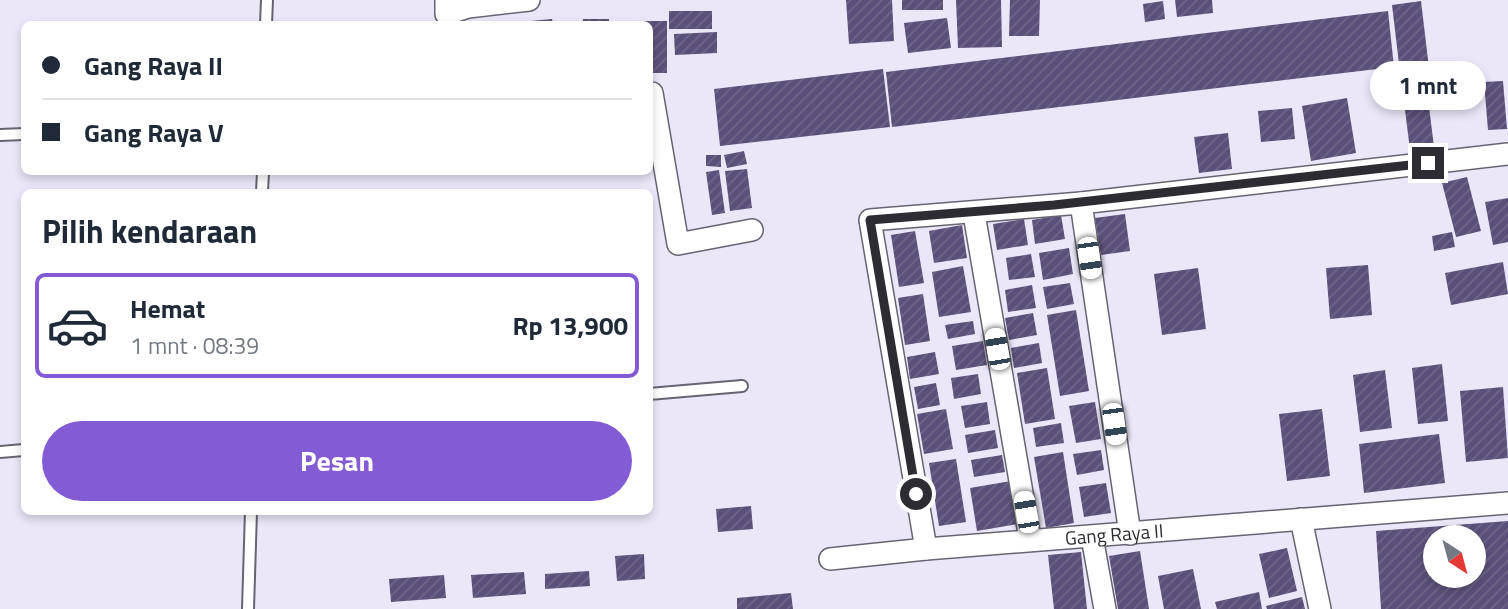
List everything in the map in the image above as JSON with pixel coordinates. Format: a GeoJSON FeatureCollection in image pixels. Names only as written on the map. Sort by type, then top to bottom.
{"type":"FeatureCollection","features":[{"type":"Feature","properties":{"kind":"street"},"geometry":{"type":"LineString","coordinates":[[446,13],[468,7],[529,0]]}},
{"type":"Feature","properties":{"kind":"street"},"geometry":{"type":"LineString","coordinates":[[653,99],[678,244],[752,230]]}},
{"type":"Feature","properties":{"kind":"street"},"geometry":{"type":"LineString","coordinates":[[926,549],[870,220],[974,214],[1081,203],[1508,154]]}},
{"type":"Feature","properties":{"kind":"street"},"geometry":{"type":"LineString","coordinates":[[1081,203],[1130,534]]}},
{"type":"Feature","properties":{"kind":"street"},"geometry":{"type":"LineString","coordinates":[[974,214],[1031,539]]}},
{"type":"Feature","properties":{"kind":"street","name":"Gang Raya II"},"geometry":{"type":"LineString","coordinates":[[830,559],[1031,539],[1092,537],[1508,503]]}},
{"type":"Feature","properties":{"kind":"street"},"geometry":{"type":"LineString","coordinates":[[1301,519],[1320,609]]}},
{"type":"Feature","properties":{"kind":"street"},"geometry":{"type":"LineString","coordinates":[[1092,537],[1105,609]]}},
{"type":"Feature","properties":{"kind":"lane"},"geometry":{"type":"LineString","coordinates":[[266,21],[267,0]]}},
{"type":"Feature","properties":{"kind":"lane"},"geometry":{"type":"LineString","coordinates":[[0,135],[21,134]]}},
{"type":"Feature","properties":{"kind":"lane"},"geometry":{"type":"LineString","coordinates":[[653,394],[742,386]]}},
{"type":"Feature","properties":{"kind":"lane"},"geometry":{"type":"LineString","coordinates":[[0,452],[21,450]]}},
{"type":"Feature","properties":{"kind":"lane"},"geometry":{"type":"LineString","coordinates":[[248,609],[251,515]]}},
{"type":"Feature","properties":{"kind":"building"},"geometry":{"type":"Polygon","coordinates":[[[846,0],[892,0],[894,41],[849,44],[846,0]]]}},
{"type":"Feature","properties":{"kind":"building"},"geometry":{"type":"Polygon","coordinates":[[[902,0],[943,0],[943,10],[902,10],[902,0]]]}},
{"type":"Feature","properties":{"kind":"building"},"geometry":{"type":"Polygon","coordinates":[[[956,0],[1001,0],[1002,47],[958,48],[956,0]]]}},
{"type":"Feature","properties":{"kind":"building"},"geometry":{"type":"Polygon","coordinates":[[[1010,0],[1040,0],[1039,36],[1009,36],[1010,0]]]}},
{"type":"Feature","properties":{"kind":"building"},"geometry":{"type":"Polygon","coordinates":[[[1175,0],[1212,0],[1213,13],[1177,17],[1175,0]]]}},
{"type":"Feature","properties":{"kind":"building"},"geometry":{"type":"Polygon","coordinates":[[[1163,1],[1165,19],[1145,22],[1143,4],[1163,1]]]}},
{"type":"Feature","properties":{"kind":"building"},"geometry":{"type":"Polygon","coordinates":[[[1421,1],[1429,68],[1400,72],[1392,5],[1421,1]]]}},
{"type":"Feature","properties":{"kind":"building"},"geometry":{"type":"Polygon","coordinates":[[[669,11],[712,11],[712,29],[669,29],[669,11]]]}},
{"type":"Feature","properties":{"kind":"building"},"geometry":{"type":"Polygon","coordinates":[[[1388,11],[1394,67],[892,127],[886,72],[1388,11]]]}},
{"type":"Feature","properties":{"kind":"building"},"geometry":{"type":"Polygon","coordinates":[[[947,18],[951,48],[908,53],[904,23],[947,18]]]}},
{"type":"Feature","properties":{"kind":"building"},"geometry":{"type":"Polygon","coordinates":[[[583,19],[609,19],[609,21],[583,19]]]}},
{"type":"Feature","properties":{"kind":"building"},"geometry":{"type":"Polygon","coordinates":[[[653,21],[667,21],[667,73],[653,73],[653,21]]]}},
{"type":"Feature","properties":{"kind":"building"},"geometry":{"type":"Polygon","coordinates":[[[717,32],[717,53],[675,55],[674,34],[717,32]]]}},
{"type":"Feature","properties":{"kind":"building"},"geometry":{"type":"Polygon","coordinates":[[[883,69],[890,127],[720,146],[714,89],[883,69]]]}},
{"type":"Feature","properties":{"kind":"building"},"geometry":{"type":"Polygon","coordinates":[[[1425,74],[1435,155],[1411,158],[1401,78],[1425,74]]]}},
{"type":"Feature","properties":{"kind":"building"},"geometry":{"type":"Polygon","coordinates":[[[1503,81],[1507,129],[1488,130],[1484,82],[1503,81]]]}},
{"type":"Feature","properties":{"kind":"building"},"geometry":{"type":"Polygon","coordinates":[[[1347,98],[1356,153],[1311,161],[1302,106],[1347,98]]]}},
{"type":"Feature","properties":{"kind":"building"},"geometry":{"type":"Polygon","coordinates":[[[1292,108],[1295,139],[1261,142],[1258,111],[1292,108]]]}},
{"type":"Feature","properties":{"kind":"building"},"geometry":{"type":"Polygon","coordinates":[[[1228,133],[1232,169],[1199,173],[1194,137],[1228,133]]]}},
{"type":"Feature","properties":{"kind":"building"},"geometry":{"type":"Polygon","coordinates":[[[744,151],[747,164],[727,168],[724,155],[744,151]]]}},
{"type":"Feature","properties":{"kind":"building"},"geometry":{"type":"Polygon","coordinates":[[[706,155],[721,155],[721,167],[706,166],[706,155]]]}},
{"type":"Feature","properties":{"kind":"building"},"geometry":{"type":"Polygon","coordinates":[[[747,169],[752,208],[730,211],[725,171],[747,169]]]}},
{"type":"Feature","properties":{"kind":"building"},"geometry":{"type":"Polygon","coordinates":[[[719,170],[725,213],[712,215],[706,172],[719,170]]]}},
{"type":"Feature","properties":{"kind":"building"},"geometry":{"type":"Polygon","coordinates":[[[1467,177],[1481,231],[1456,237],[1442,183],[1467,177]]]}},
{"type":"Feature","properties":{"kind":"building"},"geometry":{"type":"Polygon","coordinates":[[[1508,198],[1508,242],[1493,245],[1485,202],[1508,198]]]}},
{"type":"Feature","properties":{"kind":"building"},"geometry":{"type":"Polygon","coordinates":[[[1125,214],[1130,251],[1101,255],[1095,218],[1125,214]]]}},
{"type":"Feature","properties":{"kind":"building"},"geometry":{"type":"Polygon","coordinates":[[[1061,215],[1065,239],[1035,244],[1032,220],[1061,215]]]}},
{"type":"Feature","properties":{"kind":"building"},"geometry":{"type":"Polygon","coordinates":[[[1024,219],[1028,245],[997,250],[993,224],[1024,219]]]}},
{"type":"Feature","properties":{"kind":"building"},"geometry":{"type":"Polygon","coordinates":[[[962,225],[967,258],[934,263],[929,231],[962,225]]]}},
{"type":"Feature","properties":{"kind":"building"},"geometry":{"type":"Polygon","coordinates":[[[915,231],[924,283],[899,287],[891,235],[915,231]]]}},
{"type":"Feature","properties":{"kind":"building"},"geometry":{"type":"Polygon","coordinates":[[[1452,232],[1455,247],[1434,251],[1432,236],[1452,232]]]}},
{"type":"Feature","properties":{"kind":"building"},"geometry":{"type":"Polygon","coordinates":[[[1069,248],[1073,274],[1043,280],[1039,253],[1069,248]]]}},
{"type":"Feature","properties":{"kind":"building"},"geometry":{"type":"Polygon","coordinates":[[[1031,254],[1035,277],[1009,280],[1006,258],[1031,254]]]}},
{"type":"Feature","properties":{"kind":"building"},"geometry":{"type":"Polygon","coordinates":[[[1503,262],[1508,294],[1451,305],[1445,273],[1503,262]]]}},
{"type":"Feature","properties":{"kind":"building"},"geometry":{"type":"Polygon","coordinates":[[[1368,265],[1372,315],[1330,319],[1326,268],[1368,265]]]}},
{"type":"Feature","properties":{"kind":"building"},"geometry":{"type":"Polygon","coordinates":[[[963,266],[971,312],[939,317],[932,272],[963,266]]]}},
{"type":"Feature","properties":{"kind":"building"},"geometry":{"type":"Polygon","coordinates":[[[1198,268],[1206,329],[1162,335],[1154,274],[1198,268]]]}},
{"type":"Feature","properties":{"kind":"building"},"geometry":{"type":"Polygon","coordinates":[[[1070,283],[1074,304],[1047,309],[1043,287],[1070,283]]]}},
{"type":"Feature","properties":{"kind":"building"},"geometry":{"type":"Polygon","coordinates":[[[1032,285],[1036,308],[1008,312],[1005,290],[1032,285]]]}},
{"type":"Feature","properties":{"kind":"building"},"geometry":{"type":"Polygon","coordinates":[[[923,294],[930,341],[905,345],[898,298],[923,294]]]}},
{"type":"Feature","properties":{"kind":"building"},"geometry":{"type":"Polygon","coordinates":[[[1076,310],[1089,391],[1060,396],[1047,315],[1076,310]]]}},
{"type":"Feature","properties":{"kind":"building"},"geometry":{"type":"Polygon","coordinates":[[[1033,313],[1037,335],[1009,340],[1005,318],[1033,313]]]}},
{"type":"Feature","properties":{"kind":"building"},"geometry":{"type":"Polygon","coordinates":[[[973,321],[975,334],[948,339],[945,325],[973,321]]]}},
{"type":"Feature","properties":{"kind":"building"},"geometry":{"type":"Polygon","coordinates":[[[983,341],[987,365],[956,370],[952,346],[983,341]]]}},
{"type":"Feature","properties":{"kind":"building"},"geometry":{"type":"Polygon","coordinates":[[[1039,343],[1042,363],[1014,368],[1011,348],[1039,343]]]}},
{"type":"Feature","properties":{"kind":"building"},"geometry":{"type":"Polygon","coordinates":[[[935,352],[939,374],[910,379],[907,357],[935,352]]]}},
{"type":"Feature","properties":{"kind":"building"},"geometry":{"type":"Polygon","coordinates":[[[1442,364],[1448,421],[1418,424],[1412,368],[1442,364]]]}},
{"type":"Feature","properties":{"kind":"building"},"geometry":{"type":"Polygon","coordinates":[[[1047,368],[1055,419],[1025,424],[1017,373],[1047,368]]]}},
{"type":"Feature","properties":{"kind":"building"},"geometry":{"type":"Polygon","coordinates":[[[1385,370],[1392,428],[1360,432],[1353,375],[1385,370]]]}},
{"type":"Feature","properties":{"kind":"building"},"geometry":{"type":"Polygon","coordinates":[[[978,374],[981,394],[954,399],[951,378],[978,374]]]}},
{"type":"Feature","properties":{"kind":"building"},"geometry":{"type":"Polygon","coordinates":[[[936,383],[940,405],[918,409],[914,387],[936,383]]]}},
{"type":"Feature","properties":{"kind":"building"},"geometry":{"type":"Polygon","coordinates":[[[1503,387],[1508,458],[1466,462],[1460,391],[1503,387]]]}},
{"type":"Feature","properties":{"kind":"building"},"geometry":{"type":"Polygon","coordinates":[[[987,402],[990,424],[965,428],[961,406],[987,402]]]}},
{"type":"Feature","properties":{"kind":"building"},"geometry":{"type":"Polygon","coordinates":[[[1095,402],[1101,439],[1076,443],[1069,406],[1095,402]]]}},
{"type":"Feature","properties":{"kind":"building"},"geometry":{"type":"Polygon","coordinates":[[[946,409],[953,449],[924,454],[917,414],[946,409]]]}},
{"type":"Feature","properties":{"kind":"building"},"geometry":{"type":"Polygon","coordinates":[[[1322,409],[1330,476],[1287,481],[1279,414],[1322,409]]]}},
{"type":"Feature","properties":{"kind":"building"},"geometry":{"type":"Polygon","coordinates":[[[1061,423],[1064,443],[1036,447],[1033,428],[1061,423]]]}},
{"type":"Feature","properties":{"kind":"building"},"geometry":{"type":"Polygon","coordinates":[[[995,430],[998,448],[968,453],[965,435],[995,430]]]}},
{"type":"Feature","properties":{"kind":"building"},"geometry":{"type":"Polygon","coordinates":[[[1439,434],[1445,483],[1364,493],[1359,444],[1439,434]]]}},
{"type":"Feature","properties":{"kind":"building"},"geometry":{"type":"Polygon","coordinates":[[[1101,450],[1104,470],[1077,475],[1073,454],[1101,450]]]}},
{"type":"Feature","properties":{"kind":"building"},"geometry":{"type":"Polygon","coordinates":[[[1063,452],[1074,523],[1046,528],[1034,457],[1063,452]]]}},
{"type":"Feature","properties":{"kind":"building"},"geometry":{"type":"Polygon","coordinates":[[[1002,455],[1005,472],[974,477],[971,460],[1002,455]]]}},
{"type":"Feature","properties":{"kind":"building"},"geometry":{"type":"Polygon","coordinates":[[[956,459],[966,522],[939,526],[929,463],[956,459]]]}},
{"type":"Feature","properties":{"kind":"building"},"geometry":{"type":"Polygon","coordinates":[[[1011,481],[1018,524],[977,531],[970,488],[1011,481]]]}},
{"type":"Feature","properties":{"kind":"building"},"geometry":{"type":"Polygon","coordinates":[[[1106,483],[1111,513],[1084,517],[1079,487],[1106,483]]]}},
{"type":"Feature","properties":{"kind":"building"},"geometry":{"type":"Polygon","coordinates":[[[751,506],[753,529],[718,532],[716,509],[751,506]]]}},
{"type":"Feature","properties":{"kind":"building"},"geometry":{"type":"Polygon","coordinates":[[[1508,521],[1508,609],[1381,609],[1376,531],[1423,527],[1423,588],[1486,588],[1486,525],[1455,525],[1508,521]]]}},
{"type":"Feature","properties":{"kind":"building"},"geometry":{"type":"Polygon","coordinates":[[[1287,548],[1297,591],[1269,598],[1259,554],[1287,548]]]}},
{"type":"Feature","properties":{"kind":"building"},"geometry":{"type":"Polygon","coordinates":[[[1140,551],[1149,609],[1118,609],[1109,556],[1140,551]]]}},
{"type":"Feature","properties":{"kind":"building"},"geometry":{"type":"Polygon","coordinates":[[[1081,552],[1087,609],[1054,609],[1048,555],[1081,552]]]}},
{"type":"Feature","properties":{"kind":"building"},"geometry":{"type":"Polygon","coordinates":[[[644,554],[645,579],[617,581],[615,556],[644,554]]]}},
{"type":"Feature","properties":{"kind":"building"},"geometry":{"type":"Polygon","coordinates":[[[1193,569],[1201,609],[1164,609],[1158,576],[1193,569]]]}},
{"type":"Feature","properties":{"kind":"building"},"geometry":{"type":"Polygon","coordinates":[[[589,571],[590,586],[545,589],[545,574],[589,571]]]}},
{"type":"Feature","properties":{"kind":"building"},"geometry":{"type":"Polygon","coordinates":[[[524,572],[526,594],[473,598],[471,575],[524,572]]]}},
{"type":"Feature","properties":{"kind":"building"},"geometry":{"type":"Polygon","coordinates":[[[444,575],[446,598],[391,602],[389,579],[444,575]]]}},
{"type":"Feature","properties":{"kind":"building"},"geometry":{"type":"Polygon","coordinates":[[[1259,592],[1262,609],[1217,609],[1215,602],[1259,592]]]}},
{"type":"Feature","properties":{"kind":"building"},"geometry":{"type":"Polygon","coordinates":[[[791,593],[793,609],[737,609],[737,598],[791,593]]]}},
{"type":"Feature","properties":{"kind":"building"},"geometry":{"type":"Polygon","coordinates":[[[1302,597],[1305,609],[1267,609],[1266,606],[1302,597]]]}},
{"type":"Feature","properties":{"kind":"route"},"geometry":{"type":"LineString","coordinates":[[916,494],[870,220],[974,214],[1428,163]]}}]}
